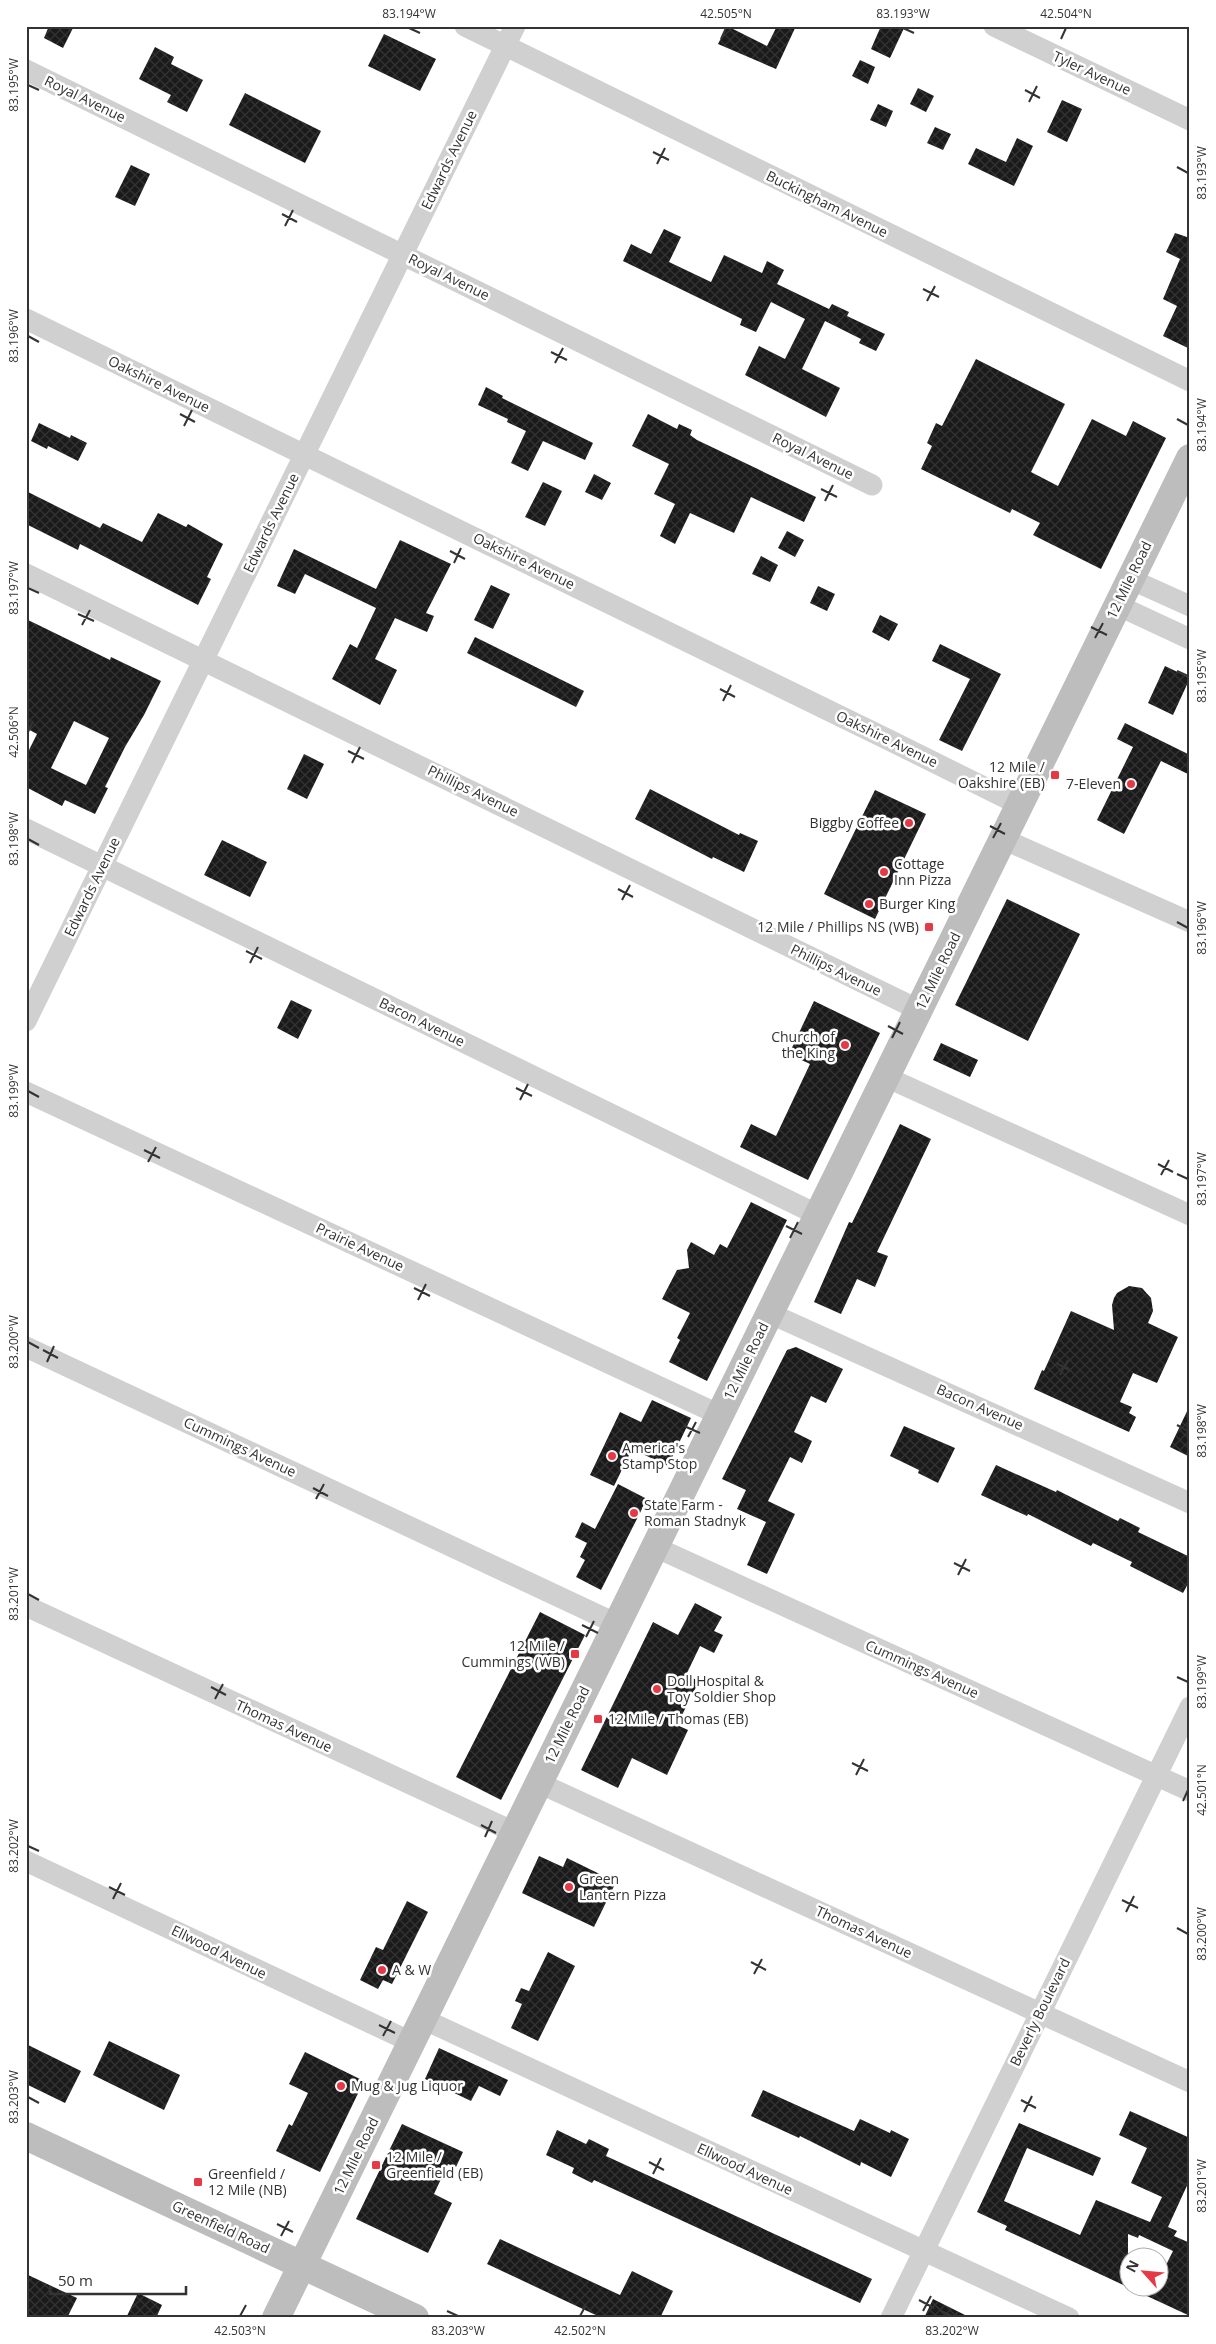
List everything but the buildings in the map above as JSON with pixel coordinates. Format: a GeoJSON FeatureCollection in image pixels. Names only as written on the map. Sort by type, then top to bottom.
{"type":"FeatureCollection","features":[{"type":"Feature","properties":{"kind":"main road","name":"12 Mile Road"},"geometry":{"type":"LineString","coordinates":[[276,2318],[1190,458]]}},
{"type":"Feature","properties":{"kind":"main road","name":"Greenfield Road"},"geometry":{"type":"LineString","coordinates":[[26,2136],[416,2318]]}},
{"type":"Feature","properties":{"kind":"street","name":"Buckingham Avenue"},"geometry":{"type":"LineString","coordinates":[[465,26],[1190,381]]}},
{"type":"Feature","properties":{"kind":"street","name":"Edwards Avenue"},"geometry":{"type":"LineString","coordinates":[[26,1021],[515,26]]}},
{"type":"Feature","properties":{"kind":"street","name":"Tyler Avenue"},"geometry":{"type":"LineString","coordinates":[[994,26],[1190,120]]}},
{"type":"Feature","properties":{"kind":"street","name":"Royal Avenue"},"geometry":{"type":"LineString","coordinates":[[26,70],[872,485]]}},
{"type":"Feature","properties":{"kind":"street","name":"Oakshire Avenue"},"geometry":{"type":"LineString","coordinates":[[26,319],[1020,805]]}},
{"type":"Feature","properties":{"kind":"street","name":"Phillips Avenue"},"geometry":{"type":"LineString","coordinates":[[26,574],[919,1010]]}},
{"type":"Feature","properties":{"kind":"street"},"geometry":{"type":"LineString","coordinates":[[1130,579],[1190,606]]}},
{"type":"Feature","properties":{"kind":"street"},"geometry":{"type":"LineString","coordinates":[[1117,605],[1190,639]]}},
{"type":"Feature","properties":{"kind":"street","name":"Bacon Avenue"},"geometry":{"type":"LineString","coordinates":[[26,829],[818,1215]]}},
{"type":"Feature","properties":{"kind":"street"},"geometry":{"type":"LineString","coordinates":[[1003,840],[1190,922]]}},
{"type":"Feature","properties":{"kind":"street"},"geometry":{"type":"LineString","coordinates":[[886,1077],[1190,1215]]}},
{"type":"Feature","properties":{"kind":"street","name":"Prairie Avenue"},"geometry":{"type":"LineString","coordinates":[[26,1092],[720,1415]]}},
{"type":"Feature","properties":{"kind":"street","name":"Bacon Avenue"},"geometry":{"type":"LineString","coordinates":[[769,1313],[1190,1502]]}},
{"type":"Feature","properties":{"kind":"street","name":"Cummings Avenue"},"geometry":{"type":"LineString","coordinates":[[26,1347],[617,1624]]}},
{"type":"Feature","properties":{"kind":"street","name":"Cummings Avenue"},"geometry":{"type":"LineString","coordinates":[[655,1547],[1190,1791]]}},
{"type":"Feature","properties":{"kind":"street","name":"Thomas Avenue"},"geometry":{"type":"LineString","coordinates":[[26,1606],[514,1832]]}},
{"type":"Feature","properties":{"kind":"street","name":"Beverly Boulevard"},"geometry":{"type":"LineString","coordinates":[[891,2318],[1190,1707]]}},
{"type":"Feature","properties":{"kind":"street","name":"Thomas Avenue"},"geometry":{"type":"LineString","coordinates":[[539,1783],[1190,2082]]}},
{"type":"Feature","properties":{"kind":"street","name":"Ellwood Avenue"},"geometry":{"type":"LineString","coordinates":[[26,1861],[417,2030],[1069,2318]]}},
{"type":"Feature","properties":{"kind":"place","name":"12 Mile / Oakshire (EB)"},"geometry":{"type":"Point","coordinates":[1055,775]}},
{"type":"Feature","properties":{"kind":"place","name":"7-Eleven"},"geometry":{"type":"Point","coordinates":[1131,784]}},
{"type":"Feature","properties":{"kind":"place","name":"Biggby Coffee"},"geometry":{"type":"Point","coordinates":[909,823]}},
{"type":"Feature","properties":{"kind":"place","name":"Cottage Inn Pizza"},"geometry":{"type":"Point","coordinates":[884,872]}},
{"type":"Feature","properties":{"kind":"place","name":"Burger King"},"geometry":{"type":"Point","coordinates":[869,904]}},
{"type":"Feature","properties":{"kind":"place","name":"12 Mile / Phillips NS (WB)"},"geometry":{"type":"Point","coordinates":[929,927]}},
{"type":"Feature","properties":{"kind":"place","name":"Church of the King"},"geometry":{"type":"Point","coordinates":[845,1045]}},
{"type":"Feature","properties":{"kind":"place","name":"America's Stamp Stop"},"geometry":{"type":"Point","coordinates":[612,1456]}},
{"type":"Feature","properties":{"kind":"place","name":"State Farm - Roman Stadnyk"},"geometry":{"type":"Point","coordinates":[634,1513]}},
{"type":"Feature","properties":{"kind":"place","name":"12 Mile / Cummings (WB)"},"geometry":{"type":"Point","coordinates":[575,1654]}},
{"type":"Feature","properties":{"kind":"place","name":"Doll Hospital & Toy Soldier Shop"},"geometry":{"type":"Point","coordinates":[657,1689]}},
{"type":"Feature","properties":{"kind":"place","name":"12 Mile / Thomas (EB)"},"geometry":{"type":"Point","coordinates":[598,1719]}},
{"type":"Feature","properties":{"kind":"place","name":"Green Lantern Pizza"},"geometry":{"type":"Point","coordinates":[569,1887]}},
{"type":"Feature","properties":{"kind":"place","name":"A & W"},"geometry":{"type":"Point","coordinates":[382,1970]}},
{"type":"Feature","properties":{"kind":"place","name":"Mug & Jug Liquor"},"geometry":{"type":"Point","coordinates":[341,2086]}},
{"type":"Feature","properties":{"kind":"place","name":"12 Mile / Greenfield (EB)"},"geometry":{"type":"Point","coordinates":[376,2165]}},
{"type":"Feature","properties":{"kind":"place","name":"Greenfield / 12 Mile (NB)"},"geometry":{"type":"Point","coordinates":[198,2182]}}]}
